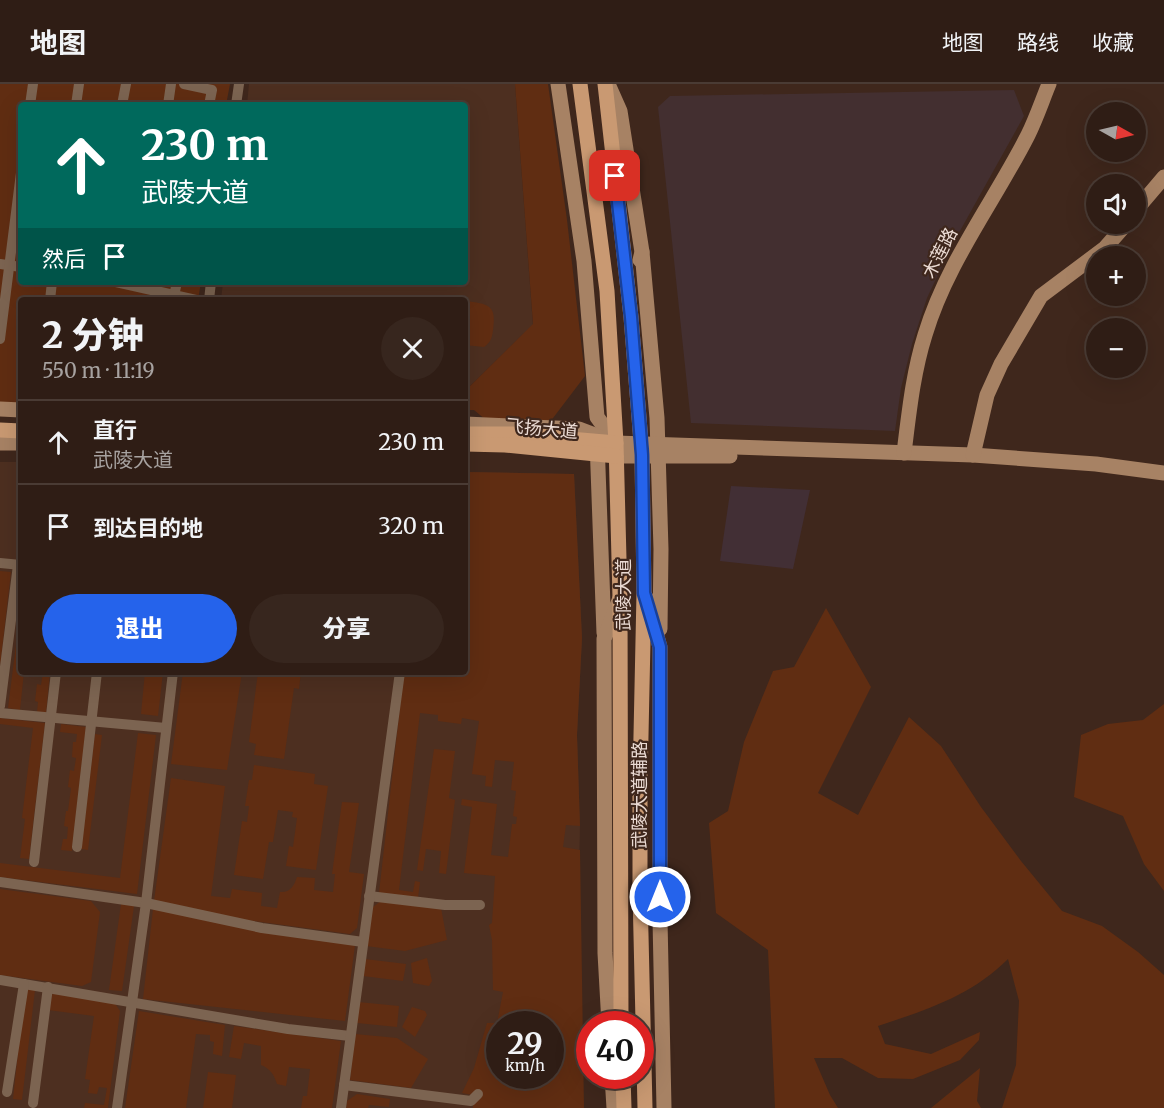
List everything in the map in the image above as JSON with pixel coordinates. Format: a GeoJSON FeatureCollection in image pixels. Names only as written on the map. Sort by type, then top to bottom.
{"type":"FeatureCollection","features":[{"type":"Feature","properties":{"kind":"main road","name":"武陵大道"},"geometry":{"type":"LineString","coordinates":[[580,84],[607,291],[616,449],[620,598],[621,1011]]}},
{"type":"Feature","properties":{"kind":"main road","name":"武陵大道"},"geometry":{"type":"LineString","coordinates":[[607,84],[631,317],[641,449],[644,593],[640,783],[641,979],[645,1108]]}},
{"type":"Feature","properties":{"kind":"main road"},"geometry":{"type":"LineString","coordinates":[[0,421],[18,422]]}},
{"type":"Feature","properties":{"kind":"main road"},"geometry":{"type":"LineString","coordinates":[[0,430],[18,431]]}},
{"type":"Feature","properties":{"kind":"main road","name":"飞扬大道"},"geometry":{"type":"LineString","coordinates":[[468,434],[512,434],[598,444],[616,449]]}},
{"type":"Feature","properties":{"kind":"main road","name":"飞扬大道"},"geometry":{"type":"LineString","coordinates":[[468,444],[598,444]]}},
{"type":"Feature","properties":{"kind":"main road"},"geometry":{"type":"LineString","coordinates":[[623,1089],[624,1108]]}},
{"type":"Feature","properties":{"kind":"street"},"geometry":{"type":"LineString","coordinates":[[30,102],[33,84]]}},
{"type":"Feature","properties":{"kind":"street"},"geometry":{"type":"LineString","coordinates":[[76,102],[79,84]]}},
{"type":"Feature","properties":{"kind":"street"},"geometry":{"type":"LineString","coordinates":[[123,102],[126,84]]}},
{"type":"Feature","properties":{"kind":"street"},"geometry":{"type":"LineString","coordinates":[[168,102],[171,84]]}},
{"type":"Feature","properties":{"kind":"street"},"geometry":{"type":"LineString","coordinates":[[184,84],[212,90],[210,102]]}},
{"type":"Feature","properties":{"kind":"street"},"geometry":{"type":"LineString","coordinates":[[236,102],[239,84]]}},
{"type":"Feature","properties":{"kind":"street"},"geometry":{"type":"LineString","coordinates":[[558,84],[584,261],[597,417],[604,639]]}},
{"type":"Feature","properties":{"kind":"street"},"geometry":{"type":"LineString","coordinates":[[607,84],[620,111],[645,275],[658,450],[661,549],[660,647]]}},
{"type":"Feature","properties":{"kind":"street","name":"木莲路"},"geometry":{"type":"LineString","coordinates":[[904,453],[914,379],[925,335],[939,297],[954,263],[1029,134],[1048,84]]}},
{"type":"Feature","properties":{"kind":"street"},"geometry":{"type":"LineString","coordinates":[[1146,198],[1164,177]]}},
{"type":"Feature","properties":{"kind":"street"},"geometry":{"type":"LineString","coordinates":[[0,339],[4,264],[18,189]]}},
{"type":"Feature","properties":{"kind":"street"},"geometry":{"type":"LineString","coordinates":[[973,455],[987,395],[1001,364],[1041,296],[1105,248],[1117,234]]}},
{"type":"Feature","properties":{"kind":"street"},"geometry":{"type":"LineString","coordinates":[[631,317],[642,252]]}},
{"type":"Feature","properties":{"kind":"street"},"geometry":{"type":"LineString","coordinates":[[128,285],[180,297]]}},
{"type":"Feature","properties":{"kind":"street"},"geometry":{"type":"LineString","coordinates":[[174,296],[176,285]]}},
{"type":"Feature","properties":{"kind":"street"},"geometry":{"type":"LineString","coordinates":[[0,409],[18,410]]}},
{"type":"Feature","properties":{"kind":"street"},"geometry":{"type":"LineString","coordinates":[[597,417],[616,449],[1096,469],[1164,479]]}},
{"type":"Feature","properties":{"kind":"street"},"geometry":{"type":"LineString","coordinates":[[468,424],[579,429],[598,444]]}},
{"type":"Feature","properties":{"kind":"street"},"geometry":{"type":"LineString","coordinates":[[0,443],[18,443]]}},
{"type":"Feature","properties":{"kind":"street"},"geometry":{"type":"LineString","coordinates":[[658,450],[973,455],[1096,464],[1164,473]]}},
{"type":"Feature","properties":{"kind":"street"},"geometry":{"type":"LineString","coordinates":[[0,563],[18,565]]}},
{"type":"Feature","properties":{"kind":"street"},"geometry":{"type":"LineString","coordinates":[[0,706],[18,572]]}},
{"type":"Feature","properties":{"kind":"street","name":"武陵大道辅路"},"geometry":{"type":"LineString","coordinates":[[644,593],[660,647],[660,920],[664,1108]]}},
{"type":"Feature","properties":{"kind":"street","name":"武陵大道辅路"},"geometry":{"type":"LineString","coordinates":[[608,1011],[605,953],[604,639],[620,598]]}},
{"type":"Feature","properties":{"kind":"street"},"geometry":{"type":"LineString","coordinates":[[34,862],[56,675]]}},
{"type":"Feature","properties":{"kind":"street"},"geometry":{"type":"LineString","coordinates":[[77,847],[97,675]]}},
{"type":"Feature","properties":{"kind":"street"},"geometry":{"type":"LineString","coordinates":[[117,1108],[146,903],[173,675]]}},
{"type":"Feature","properties":{"kind":"street"},"geometry":{"type":"LineString","coordinates":[[341,1108],[400,675]]}},
{"type":"Feature","properties":{"kind":"street"},"geometry":{"type":"LineString","coordinates":[[0,713],[166,728]]}},
{"type":"Feature","properties":{"kind":"street"},"geometry":{"type":"LineString","coordinates":[[0,882],[146,903],[262,928],[363,942]]}},
{"type":"Feature","properties":{"kind":"street"},"geometry":{"type":"LineString","coordinates":[[369,896],[445,905],[480,906]]}},
{"type":"Feature","properties":{"kind":"street"},"geometry":{"type":"LineString","coordinates":[[641,979],[660,920]]}},
{"type":"Feature","properties":{"kind":"street"},"geometry":{"type":"LineString","coordinates":[[605,953],[620,992]]}},
{"type":"Feature","properties":{"kind":"street"},"geometry":{"type":"LineString","coordinates":[[0,980],[288,1029],[350,1036]]}},
{"type":"Feature","properties":{"kind":"street"},"geometry":{"type":"LineString","coordinates":[[7,1092],[24,984]]}},
{"type":"Feature","properties":{"kind":"street"},"geometry":{"type":"LineString","coordinates":[[33,1103],[48,987]]}},
{"type":"Feature","properties":{"kind":"street"},"geometry":{"type":"LineString","coordinates":[[344,1085],[471,1101],[478,1094]]}},
{"type":"Feature","properties":{"kind":"street"},"geometry":{"type":"LineString","coordinates":[[613,1089],[614,1108]]}},
{"type":"Feature","properties":{"kind":"shaded area"},"geometry":{"type":"Polygon","coordinates":[[[0,84],[230,84],[227,102],[18,102],[18,285],[200,285],[198,297],[18,297],[18,405],[0,404],[0,84]]]}},
{"type":"Feature","properties":{"kind":"shaded area"},"geometry":{"type":"Polygon","coordinates":[[[249,84],[515,84],[533,325],[468,388],[468,297],[221,297],[223,285],[468,285],[468,102],[247,102],[249,84]]]}},
{"type":"Feature","properties":{"kind":"shaded area"},"geometry":{"type":"Polygon","coordinates":[[[515,84],[548,84],[585,376],[550,422],[486,420],[474,410],[468,410],[468,388],[533,324],[515,84]]]}},
{"type":"Feature","properties":{"kind":"shaded area"},"geometry":{"type":"Polygon","coordinates":[[[1014,90],[1024,116],[951,247],[927,298],[901,388],[895,431],[691,423],[658,107],[670,96],[1014,90]]]}},
{"type":"Feature","properties":{"kind":"shaded area"},"geometry":{"type":"Polygon","coordinates":[[[468,301],[489,307],[494,315],[490,342],[484,347],[468,345],[468,301]]]}},
{"type":"Feature","properties":{"kind":"shaded area"},"geometry":{"type":"Polygon","coordinates":[[[0,462],[18,462],[18,675],[468,675],[468,472],[574,474],[582,638],[577,735],[580,826],[578,926],[580,1011],[576,1011],[576,1089],[582,1089],[583,1108],[0,1108],[0,462]]]}},
{"type":"Feature","properties":{"kind":"shaded area"},"geometry":{"type":"Polygon","coordinates":[[[468,472],[574,474],[582,638],[577,735],[580,826],[566,825],[563,847],[580,850],[582,1011],[576,1011],[576,1089],[584,1089],[584,1108],[473,1108],[473,1095],[462,1093],[474,1068],[486,1026],[486,1089],[564,1089],[564,1011],[499,1011],[503,992],[493,990],[492,940],[489,925],[492,923],[495,876],[464,873],[472,807],[461,805],[462,799],[497,804],[491,855],[508,857],[512,824],[516,824],[517,817],[513,816],[516,791],[511,790],[514,762],[495,760],[492,787],[485,786],[486,776],[472,774],[479,721],[462,718],[461,724],[438,721],[438,715],[420,713],[399,890],[413,892],[415,881],[420,882],[418,898],[379,893],[404,675],[468,675],[468,472]]]}},
{"type":"Feature","properties":{"kind":"shaded area"},"geometry":{"type":"Polygon","coordinates":[[[731,486],[810,490],[793,569],[720,561],[731,486]]]}},
{"type":"Feature","properties":{"kind":"shaded area"},"geometry":{"type":"Polygon","coordinates":[[[0,571],[11,572],[0,667],[0,571]]]}},
{"type":"Feature","properties":{"kind":"shaded area"},"geometry":{"type":"Polygon","coordinates":[[[826,608],[871,687],[818,793],[858,815],[909,717],[941,746],[981,807],[1062,911],[1102,926],[1138,952],[1164,975],[1164,1108],[1002,1108],[1016,1065],[1019,1001],[1008,959],[979,983],[963,992],[930,1008],[878,1026],[885,1044],[931,1054],[980,1032],[979,1040],[960,1060],[913,1079],[878,1078],[842,1058],[814,1058],[838,1108],[775,1108],[768,950],[716,913],[709,823],[728,811],[744,742],[773,671],[794,667],[826,608]]]}},
{"type":"Feature","properties":{"kind":"shaded area"},"geometry":{"type":"Polygon","coordinates":[[[16,645],[18,645],[18,675],[24,675],[20,710],[8,708],[16,645]]]}},
{"type":"Feature","properties":{"kind":"shaded area"},"geometry":{"type":"Polygon","coordinates":[[[43,675],[50,675],[46,713],[37,712],[38,702],[35,701],[37,684],[41,685],[43,675]]]}},
{"type":"Feature","properties":{"kind":"shaded area"},"geometry":{"type":"Polygon","coordinates":[[[145,675],[163,675],[158,716],[141,714],[145,675]]]}},
{"type":"Feature","properties":{"kind":"shaded area"},"geometry":{"type":"Polygon","coordinates":[[[183,675],[242,675],[227,770],[171,764],[183,675]]]}},
{"type":"Feature","properties":{"kind":"shaded area"},"geometry":{"type":"Polygon","coordinates":[[[258,675],[301,675],[299,689],[294,688],[284,759],[254,755],[256,744],[249,742],[258,675]]]}},
{"type":"Feature","properties":{"kind":"shaded area"},"geometry":{"type":"Polygon","coordinates":[[[1164,704],[1164,891],[1144,864],[1123,816],[1074,797],[1081,735],[1108,724],[1143,720],[1164,704]]]}},
{"type":"Feature","properties":{"kind":"shaded area"},"geometry":{"type":"Polygon","coordinates":[[[0,718],[45,723],[29,859],[20,858],[25,819],[22,818],[33,728],[0,724],[0,718]]]}},
{"type":"Feature","properties":{"kind":"shaded area"},"geometry":{"type":"Polygon","coordinates":[[[61,724],[86,727],[72,851],[61,850],[63,839],[67,839],[68,827],[64,826],[71,788],[68,787],[70,770],[74,771],[76,758],[72,757],[73,742],[76,742],[77,734],[60,732],[61,724]]]}},
{"type":"Feature","properties":{"kind":"shaded area"},"geometry":{"type":"Polygon","coordinates":[[[138,733],[156,735],[137,894],[0,877],[0,863],[120,878],[138,733]]]}},
{"type":"Feature","properties":{"kind":"shaded area"},"geometry":{"type":"Polygon","coordinates":[[[95,734],[102,735],[88,850],[81,849],[95,734]]]}},
{"type":"Feature","properties":{"kind":"shaded area"},"geometry":{"type":"Polygon","coordinates":[[[434,749],[455,751],[449,798],[455,800],[446,874],[439,873],[441,851],[426,849],[423,871],[417,870],[434,749]]]}},
{"type":"Feature","properties":{"kind":"shaded area"},"geometry":{"type":"Polygon","coordinates":[[[254,765],[315,774],[314,784],[328,786],[316,870],[286,866],[289,846],[293,847],[297,818],[292,817],[293,812],[278,810],[273,842],[269,842],[263,879],[234,875],[242,821],[247,822],[249,806],[245,806],[254,765]]]}},
{"type":"Feature","properties":{"kind":"shaded area"},"geometry":{"type":"Polygon","coordinates":[[[171,778],[225,786],[211,896],[230,898],[232,889],[262,893],[261,906],[277,908],[280,892],[291,888],[297,877],[315,878],[314,890],[333,892],[335,874],[332,874],[342,802],[359,803],[349,872],[364,874],[357,928],[350,934],[216,916],[154,901],[171,778]]]}},
{"type":"Feature","properties":{"kind":"shaded area"},"geometry":{"type":"Polygon","coordinates":[[[0,889],[91,901],[100,912],[91,982],[82,986],[0,975],[0,889]]]}},
{"type":"Feature","properties":{"kind":"shaded area"},"geometry":{"type":"Polygon","coordinates":[[[381,901],[441,908],[447,940],[405,951],[366,946],[373,907],[381,901]]]}},
{"type":"Feature","properties":{"kind":"shaded area"},"geometry":{"type":"Polygon","coordinates":[[[121,904],[134,906],[122,991],[109,990],[121,904]]]}},
{"type":"Feature","properties":{"kind":"shaded area"},"geometry":{"type":"Polygon","coordinates":[[[153,909],[355,945],[345,1021],[143,999],[153,909]]]}},
{"type":"Feature","properties":{"kind":"shaded area"},"geometry":{"type":"Polygon","coordinates":[[[427,958],[432,981],[429,986],[413,983],[411,963],[427,958]]]}},
{"type":"Feature","properties":{"kind":"shaded area"},"geometry":{"type":"Polygon","coordinates":[[[365,959],[406,964],[403,981],[363,976],[365,959]]]}},
{"type":"Feature","properties":{"kind":"shaded area"},"geometry":{"type":"Polygon","coordinates":[[[25,988],[35,990],[22,1100],[13,1099],[25,988]]]}},
{"type":"Feature","properties":{"kind":"shaded area"},"geometry":{"type":"Polygon","coordinates":[[[53,992],[114,1002],[120,1011],[108,1108],[84,1108],[85,1103],[104,1105],[107,1088],[99,1087],[97,1094],[88,1093],[90,1080],[85,1079],[94,1016],[48,1010],[53,992]]]}},
{"type":"Feature","properties":{"kind":"shaded area"},"geometry":{"type":"Polygon","coordinates":[[[358,1002],[399,1006],[397,1027],[357,1023],[358,1002]]]}},
{"type":"Feature","properties":{"kind":"shaded area"},"geometry":{"type":"Polygon","coordinates":[[[412,1007],[425,1011],[427,1015],[415,1037],[402,1027],[412,1007]]]}},
{"type":"Feature","properties":{"kind":"shaded area"},"geometry":{"type":"Polygon","coordinates":[[[139,1011],[225,1025],[222,1056],[213,1054],[214,1042],[210,1041],[210,1035],[196,1034],[186,1108],[125,1108],[139,1011]]]}},
{"type":"Feature","properties":{"kind":"shaded area"},"geometry":{"type":"Polygon","coordinates":[[[234,1026],[341,1041],[332,1108],[301,1108],[303,1096],[307,1096],[310,1069],[289,1067],[286,1086],[277,1084],[272,1073],[261,1065],[261,1046],[244,1043],[241,1059],[229,1057],[234,1026]]]}},
{"type":"Feature","properties":{"kind":"shaded area"},"geometry":{"type":"Polygon","coordinates":[[[355,1034],[397,1038],[428,1059],[411,1088],[350,1080],[355,1034]]]}},
{"type":"Feature","properties":{"kind":"shaded area"},"geometry":{"type":"Polygon","coordinates":[[[980,1068],[977,1101],[981,1108],[931,1108],[980,1068]]]}},
{"type":"Feature","properties":{"kind":"shaded area"},"geometry":{"type":"Polygon","coordinates":[[[208,1072],[236,1075],[232,1108],[203,1108],[208,1072]]]}},
{"type":"Feature","properties":{"kind":"shaded area"},"geometry":{"type":"Polygon","coordinates":[[[357,1094],[390,1099],[389,1107],[369,1105],[368,1108],[346,1108],[347,1101],[357,1094]]]}},
{"type":"Feature","properties":{"kind":"route"},"geometry":{"type":"LineString","coordinates":[[615,176],[631,317],[642,455],[644,593],[660,647],[660,897]]}}]}
